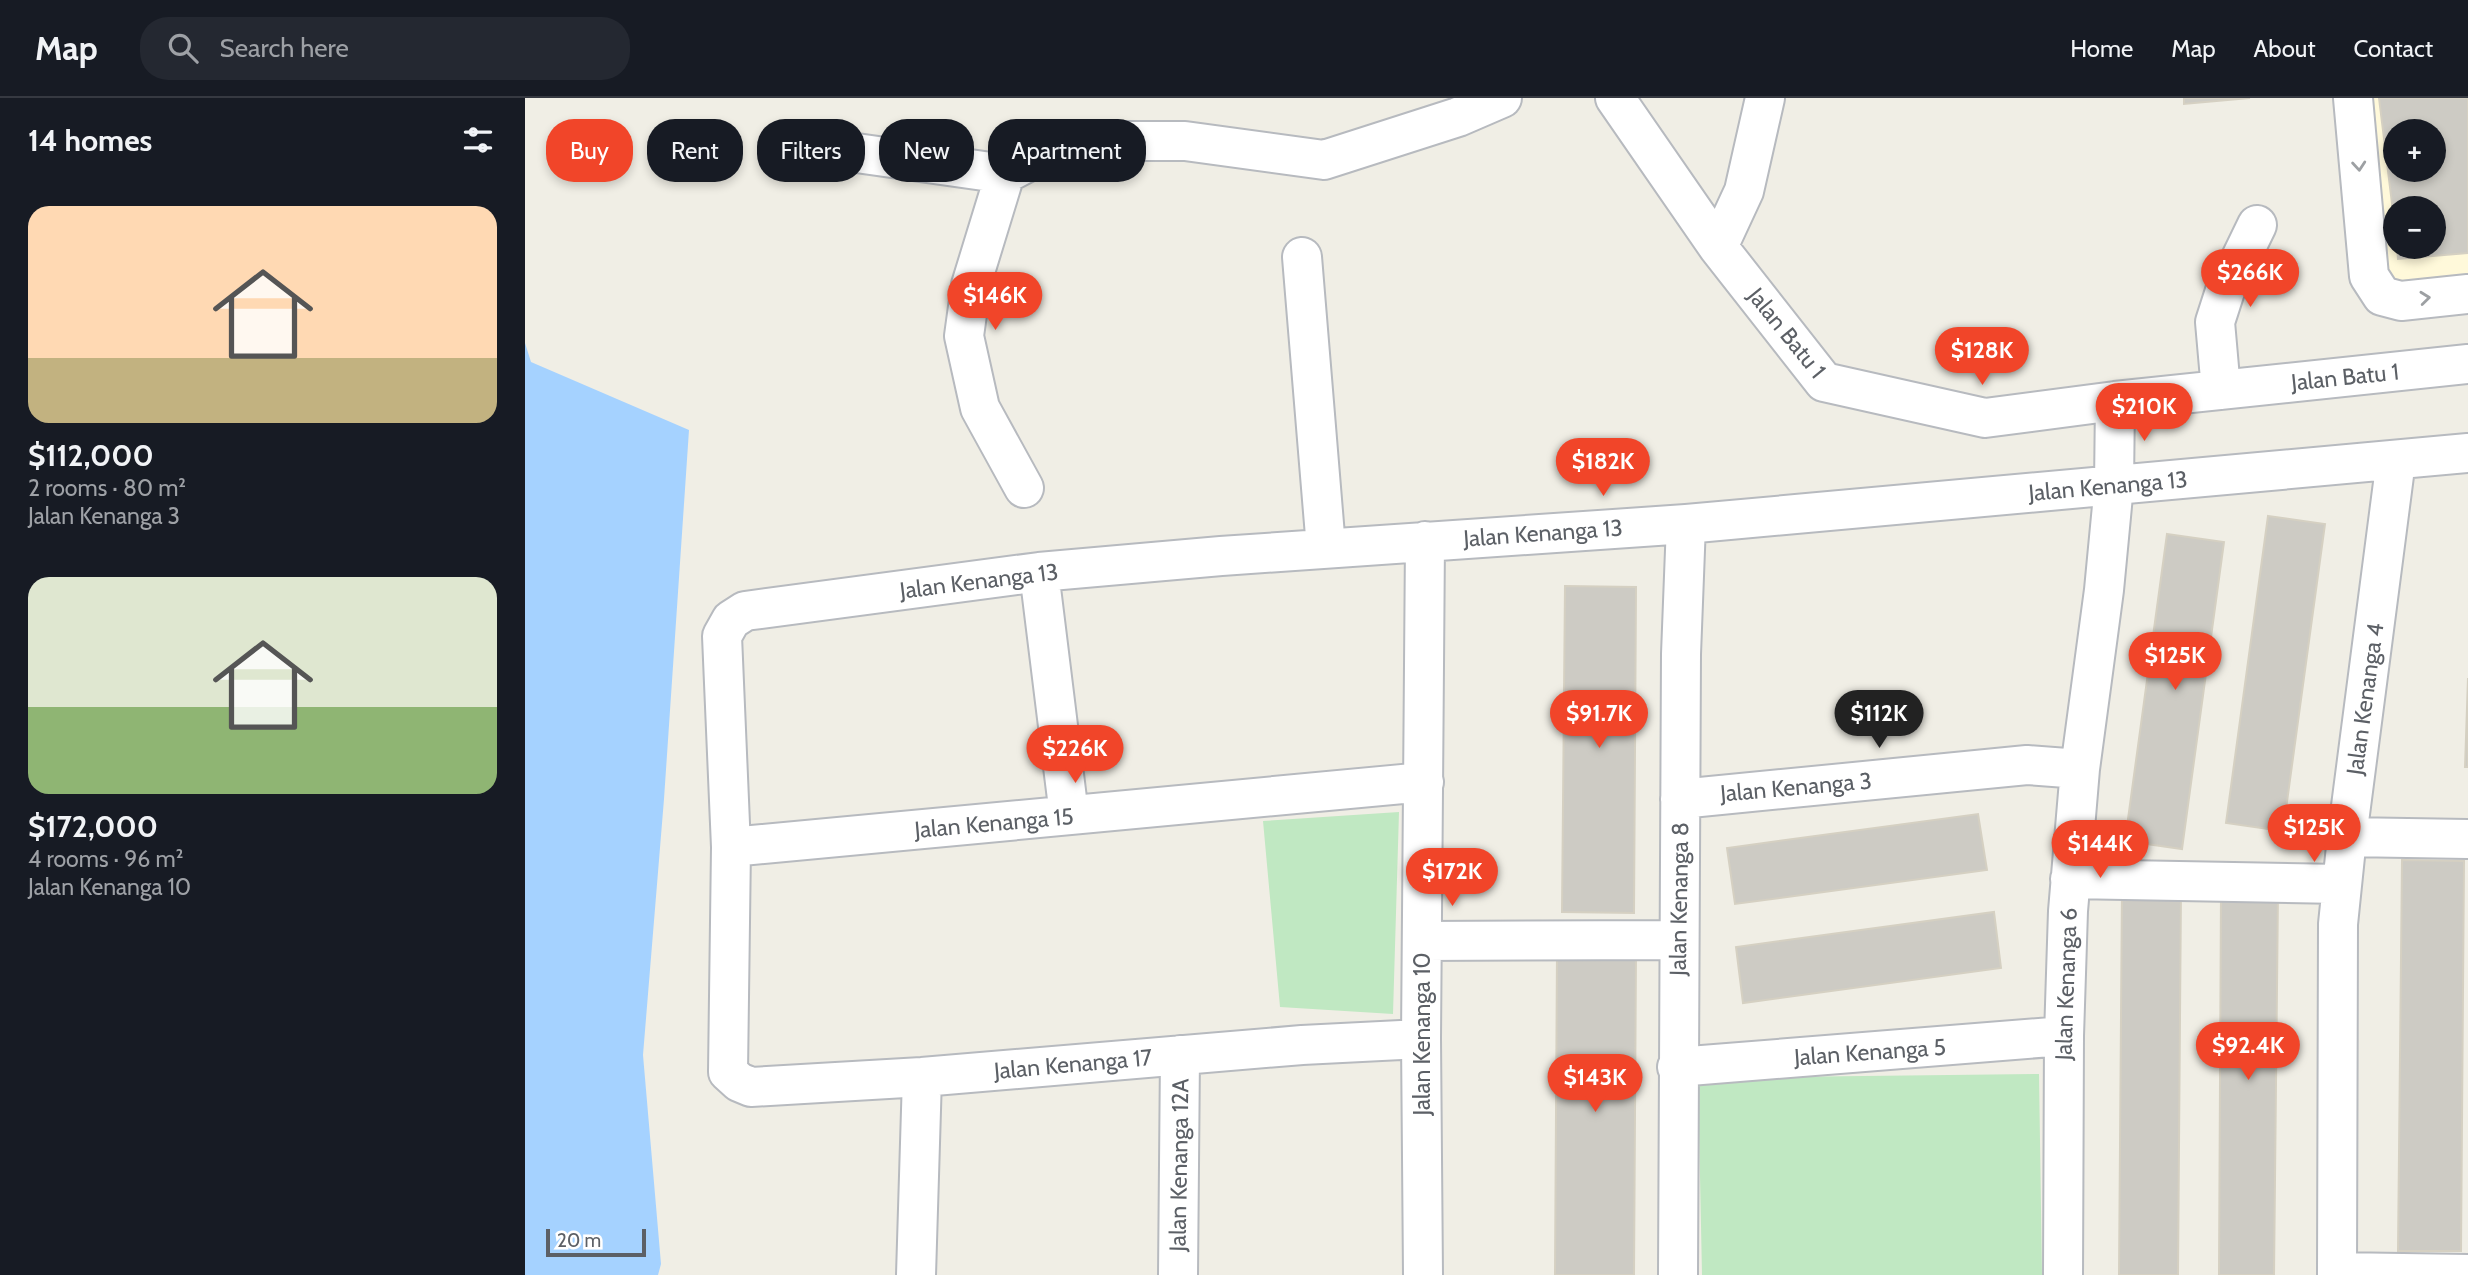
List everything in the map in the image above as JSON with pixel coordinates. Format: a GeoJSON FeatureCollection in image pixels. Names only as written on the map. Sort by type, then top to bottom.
{"type":"FeatureCollection","features":[{"type":"Feature","properties":{"kind":"street"},"geometry":{"type":"LineString","coordinates":[[1146,141],[1185,141],[1324,160],[1458,117],[1502,98]]}},
{"type":"Feature","properties":{"kind":"street","name":"Jalan Batu 1"},"geometry":{"type":"LineString","coordinates":[[1615,98],[1718,247],[1824,382],[1985,418],[2115,401],[2468,364]]}},
{"type":"Feature","properties":{"kind":"street"},"geometry":{"type":"LineString","coordinates":[[1718,247],[1744,191],[1759,115],[1765,98]]}},
{"type":"Feature","properties":{"kind":"street"},"geometry":{"type":"LineString","coordinates":[[2353,98],[2369,275],[2382,296],[2401,301],[2468,294]]}},
{"type":"Feature","properties":{"kind":"street"},"geometry":{"type":"LineString","coordinates":[[865,154],[988,172]]}},
{"type":"Feature","properties":{"kind":"street"},"geometry":{"type":"LineString","coordinates":[[1003,182],[971,285],[964,336],[979,408],[1024,488]]}},
{"type":"Feature","properties":{"kind":"street"},"geometry":{"type":"LineString","coordinates":[[2221,390],[2215,322],[2225,291],[2257,225]]}},
{"type":"Feature","properties":{"kind":"street"},"geometry":{"type":"LineString","coordinates":[[1302,257],[1326,548]]}},
{"type":"Feature","properties":{"kind":"street","name":"Jalan Kenanga 6"},"geometry":{"type":"LineString","coordinates":[[2063,1275],[2064,1036],[2070,879],[2080,769],[2114,485],[2115,401]]}},
{"type":"Feature","properties":{"kind":"street","name":"Jalan Kenanga 13"},"geometry":{"type":"LineString","coordinates":[[731,847],[722,636],[731,620],[745,611],[1039,572],[1326,548],[1686,524],[2468,453]]}},
{"type":"Feature","properties":{"kind":"street","name":"Jalan Kenanga 4"},"geometry":{"type":"LineString","coordinates":[[2337,1274],[2338,924],[2396,460]]}},
{"type":"Feature","properties":{"kind":"street","name":"Jalan Kenanga 8"},"geometry":{"type":"LineString","coordinates":[[1678,1275],[1681,654],[1686,524]]}},
{"type":"Feature","properties":{"kind":"street","name":"Jalan Kenanga 10"},"geometry":{"type":"LineString","coordinates":[[1423,1275],[1421,1040],[1425,541]]}},
{"type":"Feature","properties":{"kind":"street"},"geometry":{"type":"LineString","coordinates":[[1039,572],[1069,816]]}},
{"type":"Feature","properties":{"kind":"street","name":"Jalan Kenanga 3"},"geometry":{"type":"LineString","coordinates":[[1680,799],[2027,765],[2080,769]]}},
{"type":"Feature","properties":{"kind":"street","name":"Jalan Kenanga 15"},"geometry":{"type":"LineString","coordinates":[[731,847],[1424,782]]}},
{"type":"Feature","properties":{"kind":"street"},"geometry":{"type":"LineString","coordinates":[[2347,837],[2468,839]]}},
{"type":"Feature","properties":{"kind":"street","name":"Jalan Kenanga 17"},"geometry":{"type":"LineString","coordinates":[[731,847],[728,1072],[739,1082],[751,1087],[1421,1040]]}},
{"type":"Feature","properties":{"kind":"street"},"geometry":{"type":"LineString","coordinates":[[2070,879],[2341,884]]}},
{"type":"Feature","properties":{"kind":"street"},"geometry":{"type":"LineString","coordinates":[[1422,941],[1679,940]]}},
{"type":"Feature","properties":{"kind":"street","name":"Jalan Kenanga 5"},"geometry":{"type":"LineString","coordinates":[[1677,1067],[2064,1036]]}},
{"type":"Feature","properties":{"kind":"street","name":"Jalan Kenanga 12A"},"geometry":{"type":"LineString","coordinates":[[1178,1275],[1180,1055]]}},
{"type":"Feature","properties":{"kind":"street"},"geometry":{"type":"LineString","coordinates":[[916,1275],[922,1077]]}},
{"type":"Feature","properties":{"kind":"street"},"geometry":{"type":"LineString","coordinates":[[2337,1274],[2468,1274]]}},
{"type":"Feature","properties":{"kind":"shaded area"},"geometry":{"type":"Polygon","coordinates":[[[2361,98],[2468,98],[2468,283],[2382,282],[2361,98]]]}},
{"type":"Feature","properties":{"kind":"green space"},"geometry":{"type":"Polygon","coordinates":[[[1399,812],[1393,1014],[1280,1007],[1263,821],[1399,812]]]}},
{"type":"Feature","properties":{"kind":"green space"},"geometry":{"type":"Polygon","coordinates":[[[2039,1074],[2042,1275],[1702,1275],[1698,1078],[2039,1074]]]}},
{"type":"Feature","properties":{"kind":"water"},"geometry":{"type":"Polygon","coordinates":[[[525,343],[531,362],[689,430],[664,799],[643,1055],[661,1264],[658,1275],[525,1275],[525,343]]]}},
{"type":"Feature","properties":{"kind":"building"},"geometry":{"type":"Polygon","coordinates":[[[2184,98],[2250,98],[2184,104],[2184,98]]]}},
{"type":"Feature","properties":{"kind":"building"},"geometry":{"type":"Polygon","coordinates":[[[2379,98],[2468,98],[2468,253],[2446,255],[2446,196],[2391,196],[2389,182],[2446,182],[2446,119],[2383,119],[2383,130],[2379,98]]]}},
{"type":"Feature","properties":{"kind":"building"},"geometry":{"type":"Polygon","coordinates":[[[2268,516],[2325,524],[2283,831],[2226,823],[2268,516]]]}},
{"type":"Feature","properties":{"kind":"building"},"geometry":{"type":"Polygon","coordinates":[[[2167,534],[2224,542],[2182,849],[2125,841],[2167,534]]]}},
{"type":"Feature","properties":{"kind":"building"},"geometry":{"type":"Polygon","coordinates":[[[1565,586],[1636,587],[1634,913],[1562,912],[1565,586]]]}},
{"type":"Feature","properties":{"kind":"building"},"geometry":{"type":"Polygon","coordinates":[[[2468,678],[2468,767],[2465,767],[2468,678]]]}},
{"type":"Feature","properties":{"kind":"building"},"geometry":{"type":"Polygon","coordinates":[[[1978,814],[1987,870],[1735,904],[1727,848],[1978,814]]]}},
{"type":"Feature","properties":{"kind":"building"},"geometry":{"type":"Polygon","coordinates":[[[2402,860],[2464,861],[2461,1251],[2398,1251],[2402,860]]]}},
{"type":"Feature","properties":{"kind":"building"},"geometry":{"type":"Polygon","coordinates":[[[2122,888],[2181,889],[2178,1275],[2119,1275],[2122,888]]]}},
{"type":"Feature","properties":{"kind":"building"},"geometry":{"type":"Polygon","coordinates":[[[2221,891],[2278,892],[2274,1275],[2219,1275],[2221,891]]]}},
{"type":"Feature","properties":{"kind":"building"},"geometry":{"type":"Polygon","coordinates":[[[1994,912],[2001,968],[1743,1003],[1736,947],[1994,912]]]}},
{"type":"Feature","properties":{"kind":"building"},"geometry":{"type":"Polygon","coordinates":[[[1557,952],[1636,953],[1634,1275],[1555,1275],[1557,952]]]}}]}
